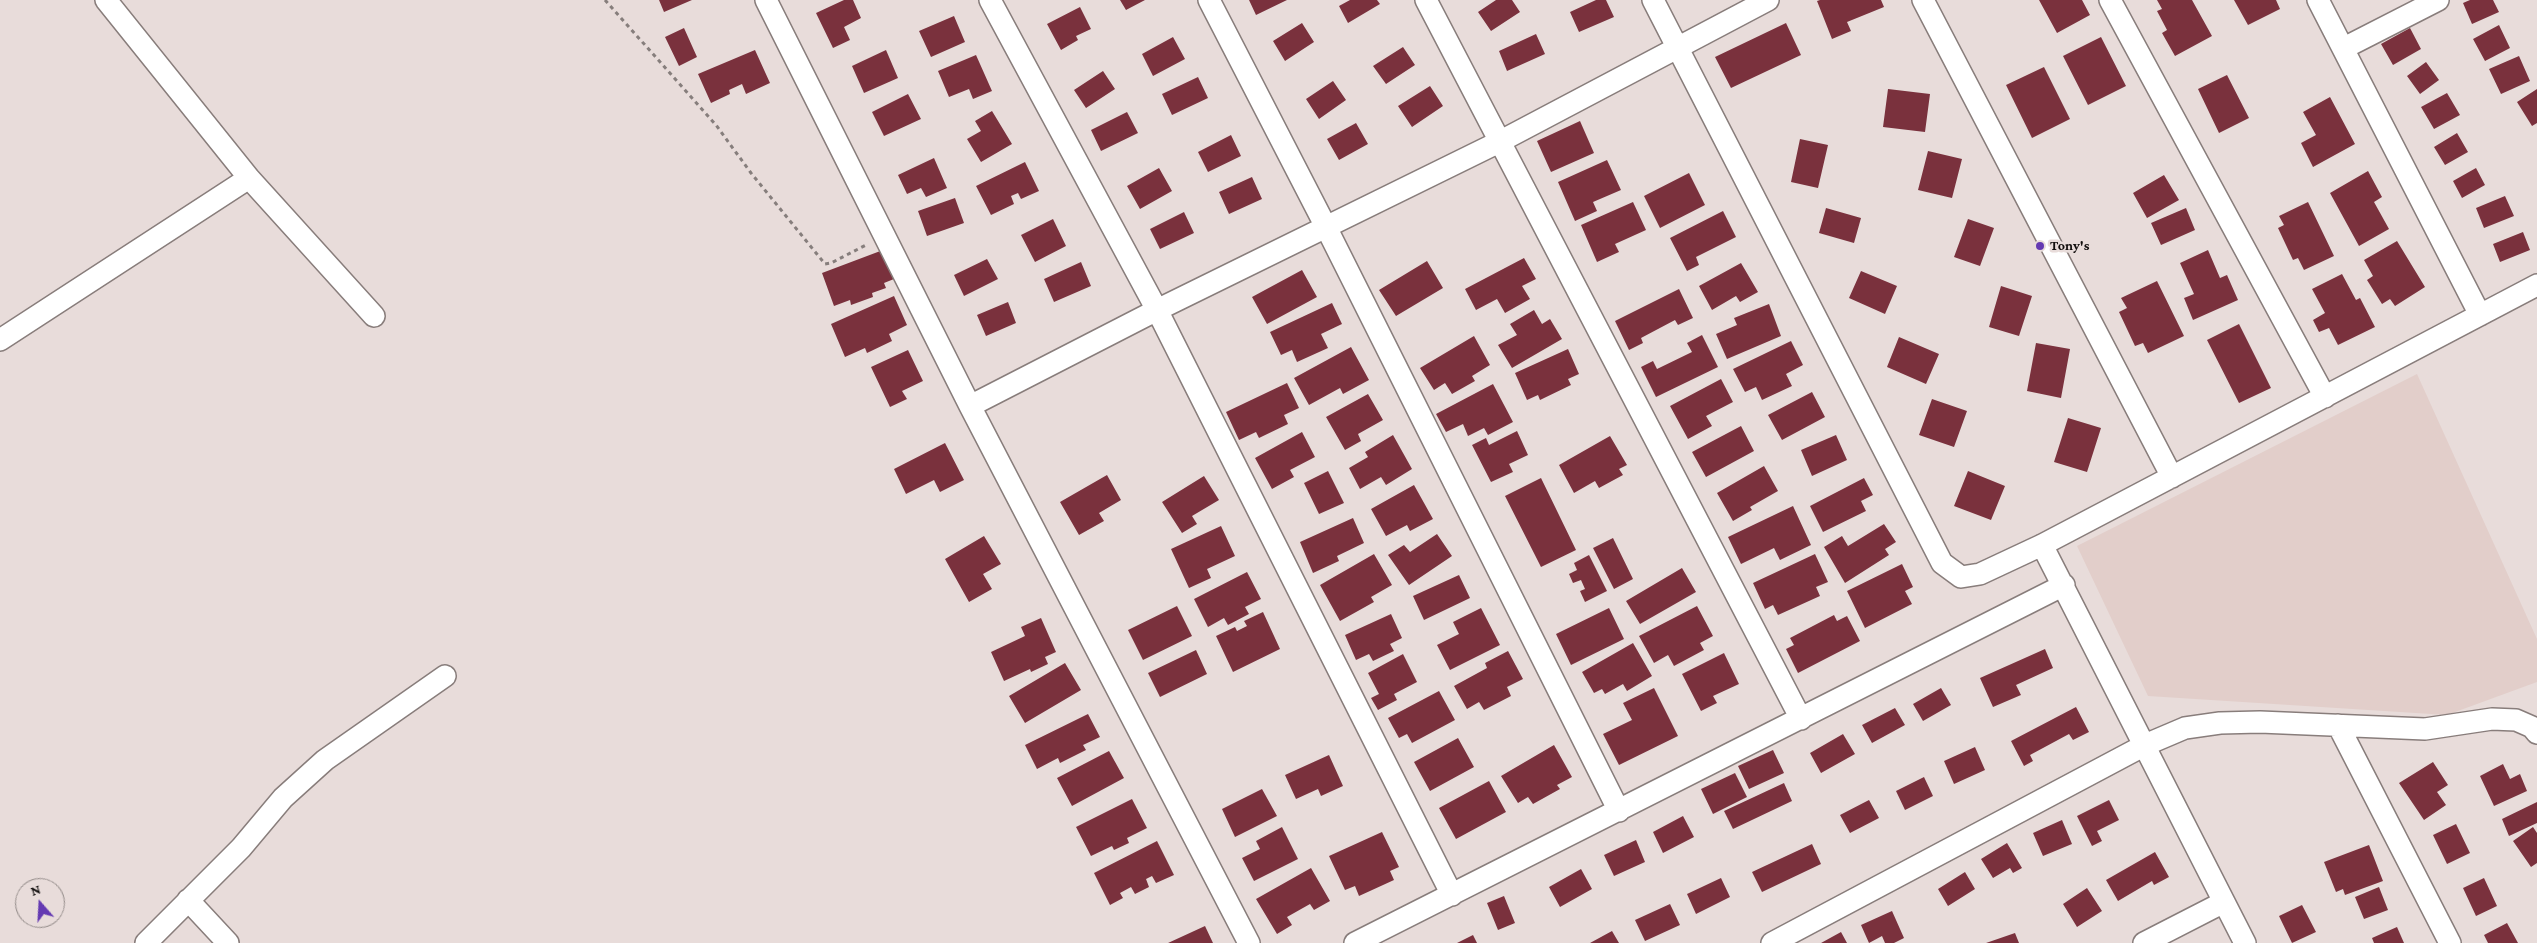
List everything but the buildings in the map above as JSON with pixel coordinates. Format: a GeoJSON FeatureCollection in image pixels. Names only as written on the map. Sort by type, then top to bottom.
{"type":"FeatureCollection","features":[{"type":"Feature","properties":{"kind":"street"},"geometry":{"type":"LineString","coordinates":[[106,0],[249,178],[374,316]]}},
{"type":"Feature","properties":{"kind":"street"},"geometry":{"type":"LineString","coordinates":[[766,0],[970,406],[1249,943]]}},
{"type":"Feature","properties":{"kind":"street"},"geometry":{"type":"LineString","coordinates":[[990,0],[1157,310],[1452,895]]}},
{"type":"Feature","properties":{"kind":"street"},"geometry":{"type":"LineString","coordinates":[[1209,0],[1326,227],[1619,811]]}},
{"type":"Feature","properties":{"kind":"street"},"geometry":{"type":"LineString","coordinates":[[1426,0],[1801,719]]}},
{"type":"Feature","properties":{"kind":"street"},"geometry":{"type":"LineString","coordinates":[[1653,0],[1942,563],[1961,577],[1980,574],[2042,545],[2537,285]]}},
{"type":"Feature","properties":{"kind":"street"},"geometry":{"type":"LineString","coordinates":[[970,406],[1157,310],[1500,142],[1768,0]]}},
{"type":"Feature","properties":{"kind":"street"},"geometry":{"type":"LineString","coordinates":[[1923,0],[2172,477]]}},
{"type":"Feature","properties":{"kind":"street"},"geometry":{"type":"LineString","coordinates":[[2110,0],[2324,397]]}},
{"type":"Feature","properties":{"kind":"street"},"geometry":{"type":"LineString","coordinates":[[2318,0],[2480,315]]}},
{"type":"Feature","properties":{"kind":"street"},"geometry":{"type":"LineString","coordinates":[[2344,48],[2438,0]]}},
{"type":"Feature","properties":{"kind":"street"},"geometry":{"type":"LineString","coordinates":[[0,340],[249,178]]}},
{"type":"Feature","properties":{"kind":"street"},"geometry":{"type":"LineString","coordinates":[[2042,545],[2245,943]]}},
{"type":"Feature","properties":{"kind":"street"},"geometry":{"type":"LineString","coordinates":[[1355,943],[2064,585]]}},
{"type":"Feature","properties":{"kind":"street"},"geometry":{"type":"LineString","coordinates":[[146,943],[241,848],[283,798],[325,760],[445,676]]}},
{"type":"Feature","properties":{"kind":"street"},"geometry":{"type":"LineString","coordinates":[[1772,943],[2145,745],[2185,728],[2220,723],[2425,729],[2492,719],[2516,720],[2532,727],[2537,733]]}},
{"type":"Feature","properties":{"kind":"street"},"geometry":{"type":"LineString","coordinates":[[2338,725],[2450,943]]}},
{"type":"Feature","properties":{"kind":"street"},"geometry":{"type":"LineString","coordinates":[[188,900],[228,943]]}},
{"type":"Feature","properties":{"kind":"street"},"geometry":{"type":"LineString","coordinates":[[2144,943],[2224,902]]}},
{"type":"Feature","properties":{"kind":"path"},"geometry":{"type":"LineString","coordinates":[[605,0],[716,125],[752,173],[826,264],[831,264],[885,236]]}},
{"type":"Feature","properties":{"kind":"shaded area"},"geometry":{"type":"Polygon","coordinates":[[[2417,374],[2537,639],[2537,682],[2447,715],[2148,696],[2077,546],[2417,374]]]}},
{"type":"Feature","properties":{"kind":"place","name":"Tony's"},"geometry":{"type":"Point","coordinates":[2040,246]}}]}
